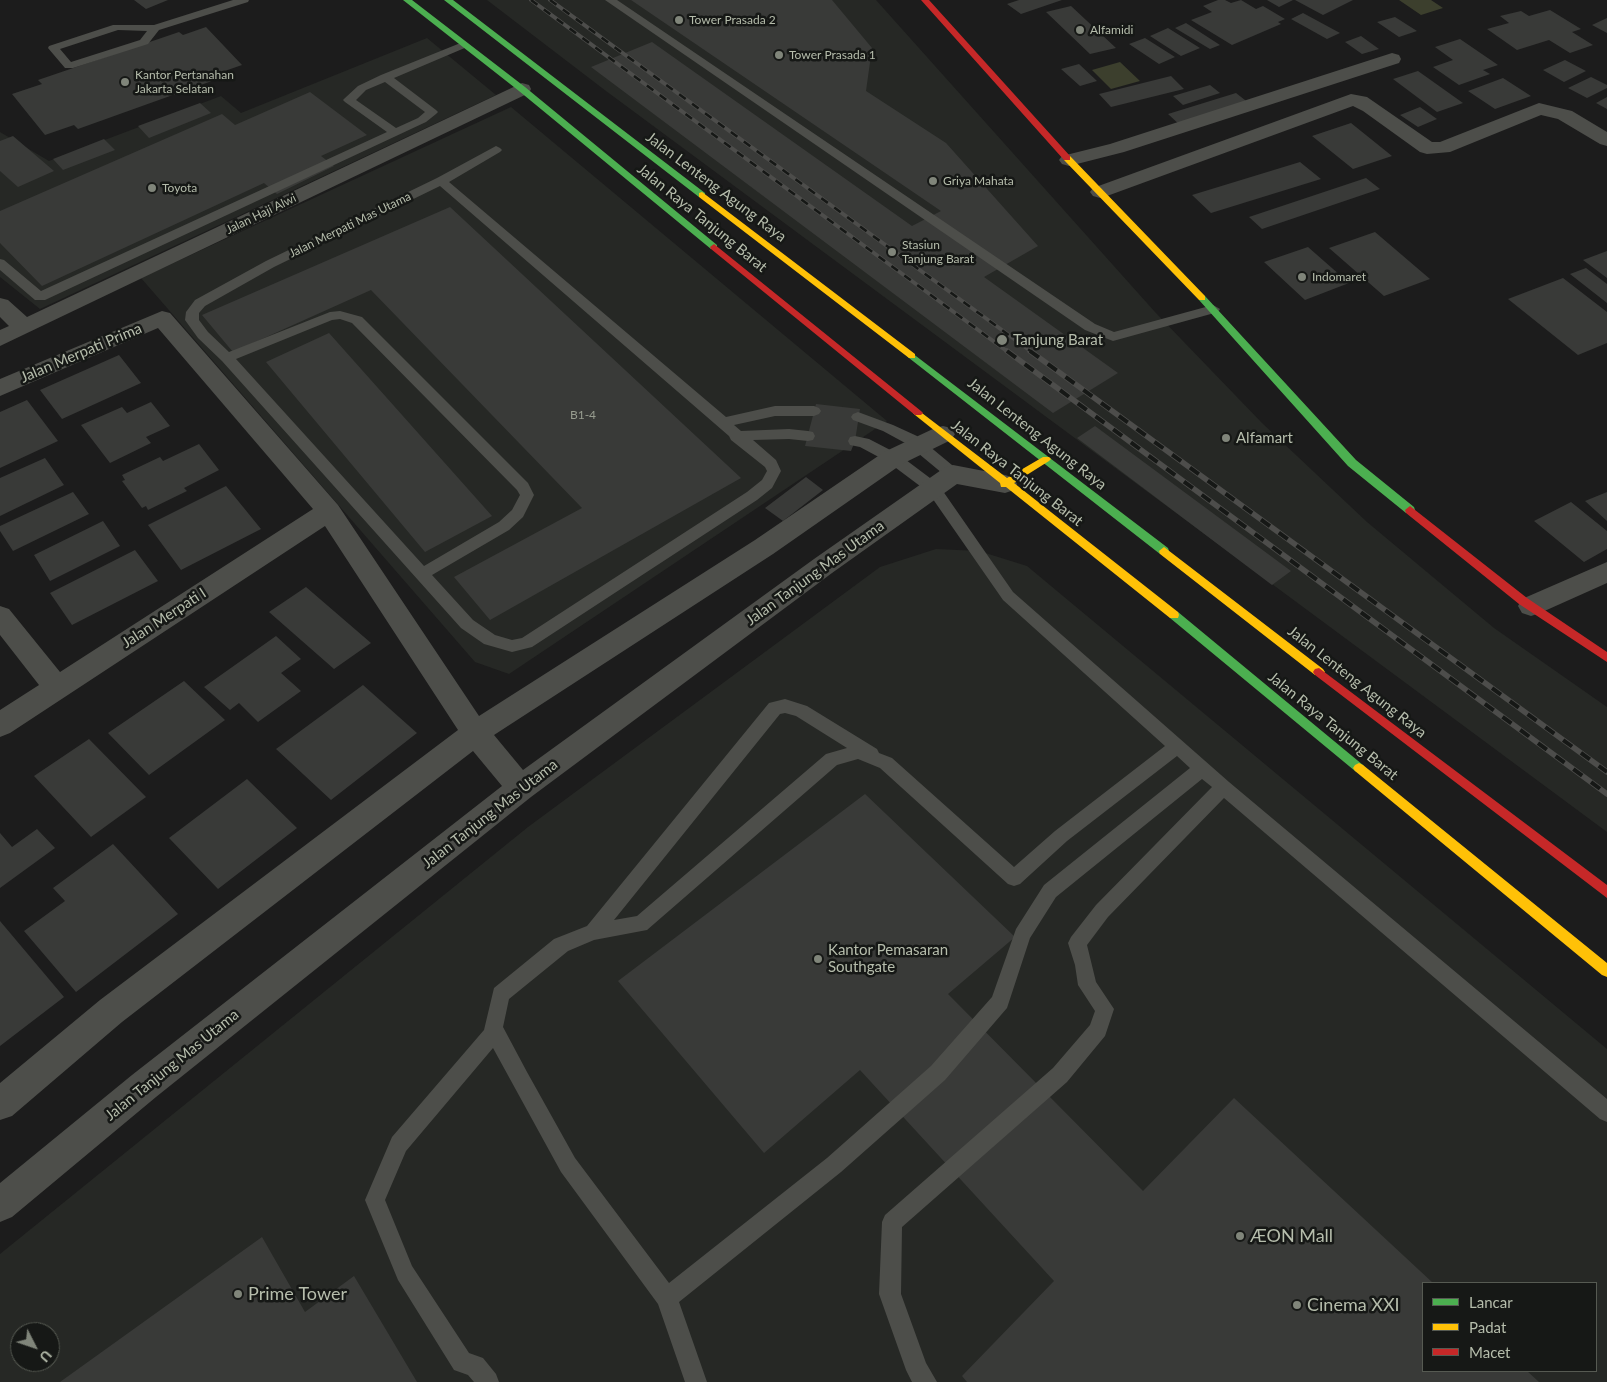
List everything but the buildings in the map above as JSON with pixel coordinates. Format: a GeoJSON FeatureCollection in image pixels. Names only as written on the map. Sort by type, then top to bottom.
{"type":"FeatureCollection","features":[{"type":"Feature","properties":{"kind":"main road","name":"Jalan Raya Tanjung Barat"},"geometry":{"type":"LineString","coordinates":[[407,0],[522,89],[1005,484],[1143,590],[1607,971]]}},
{"type":"Feature","properties":{"kind":"main road","name":"Jalan Lenteng Agung Raya"},"geometry":{"type":"LineString","coordinates":[[448,0],[1046,459],[1465,786],[1607,892]]}},
{"type":"Feature","properties":{"kind":"main road"},"geometry":{"type":"LineString","coordinates":[[925,0],[1069,160],[1213,309],[1352,463],[1531,606],[1607,658]]}},
{"type":"Feature","properties":{"kind":"main road"},"geometry":{"type":"LineString","coordinates":[[1005,484],[1046,459]]}},
{"type":"Feature","properties":{"kind":"street"},"geometry":{"type":"LineString","coordinates":[[1069,160],[1117,148],[1392,59]]}},
{"type":"Feature","properties":{"kind":"street","name":"Jalan Haji Alwi"},"geometry":{"type":"LineString","coordinates":[[0,339],[522,89]]}},
{"type":"Feature","properties":{"kind":"street"},"geometry":{"type":"LineString","coordinates":[[1100,192],[1351,100],[1360,101],[1370,107],[1427,148],[1442,148],[1539,109],[1565,116],[1607,140]]}},
{"type":"Feature","properties":{"kind":"street"},"geometry":{"type":"LineString","coordinates":[[0,304],[24,326]]}},
{"type":"Feature","properties":{"kind":"street","name":"Jalan Merpati Prima"},"geometry":{"type":"LineString","coordinates":[[0,388],[162,318],[329,511]]}},
{"type":"Feature","properties":{"kind":"street"},"geometry":{"type":"LineString","coordinates":[[0,1104],[111,1011],[475,733],[764,547],[893,458],[943,434]]}},
{"type":"Feature","properties":{"kind":"street"},"geometry":{"type":"LineString","coordinates":[[943,481],[1005,484]]}},
{"type":"Feature","properties":{"kind":"street","name":"Jalan Tanjung Mas Utama"},"geometry":{"type":"LineString","coordinates":[[0,1206],[152,1080],[521,788],[823,566],[943,481]]}},
{"type":"Feature","properties":{"kind":"street"},"geometry":{"type":"LineString","coordinates":[[329,511],[475,733],[521,788]]}},
{"type":"Feature","properties":{"kind":"street","name":"Jalan Merpati I"},"geometry":{"type":"LineString","coordinates":[[0,725],[329,511]]}},
{"type":"Feature","properties":{"kind":"street"},"geometry":{"type":"LineString","coordinates":[[1531,606],[1607,572]]}},
{"type":"Feature","properties":{"kind":"street"},"geometry":{"type":"LineString","coordinates":[[0,616],[57,688]]}},
{"type":"Feature","properties":{"kind":"lane"},"geometry":{"type":"LineString","coordinates":[[155,28],[144,42],[70,66],[53,48],[117,27],[155,28],[244,0]]}},
{"type":"Feature","properties":{"kind":"lane"},"geometry":{"type":"LineString","coordinates":[[610,0],[1090,327],[1113,337],[1213,309]]}},
{"type":"Feature","properties":{"kind":"lane"},"geometry":{"type":"LineString","coordinates":[[394,132],[349,100],[362,88],[463,44]]}},
{"type":"Feature","properties":{"kind":"lane"},"geometry":{"type":"LineString","coordinates":[[0,263],[40,297],[427,117],[432,112],[385,77]]}},
{"type":"Feature","properties":{"kind":"lane","name":"Jalan Merpati Mas Utama"},"geometry":{"type":"LineString","coordinates":[[227,358],[203,335],[192,320],[193,312],[204,300],[270,264],[441,181],[496,150]]}},
{"type":"Feature","properties":{"kind":"lane"},"geometry":{"type":"LineString","coordinates":[[422,574],[504,526],[518,514],[524,505],[526,495],[523,487],[357,320],[340,315],[330,316],[227,358],[467,624],[490,640],[502,644],[512,646],[526,643],[752,496],[767,484],[774,471],[771,464],[736,436],[441,181]]}},
{"type":"Feature","properties":{"kind":"lane"},"geometry":{"type":"LineString","coordinates":[[723,423],[746,416],[775,411],[802,410],[814,412]]}},
{"type":"Feature","properties":{"kind":"lane"},"geometry":{"type":"LineString","coordinates":[[858,417],[899,433],[919,446],[943,481],[1008,596],[1202,769],[1607,1112]]}},
{"type":"Feature","properties":{"kind":"lane"},"geometry":{"type":"LineString","coordinates":[[736,436],[775,434],[808,436]]}},
{"type":"Feature","properties":{"kind":"lane"},"geometry":{"type":"LineString","coordinates":[[855,441],[864,443],[943,481]]}},
{"type":"Feature","properties":{"kind":"lane"},"geometry":{"type":"LineString","coordinates":[[593,932],[775,708],[785,706],[801,711],[886,763],[1014,878],[1061,836],[1177,746]]}},
{"type":"Feature","properties":{"kind":"lane"},"geometry":{"type":"LineString","coordinates":[[696,1382],[667,1298],[568,1165],[495,1032],[493,1028],[500,994],[561,946],[593,932],[641,924],[832,759],[859,752],[886,763]]}},
{"type":"Feature","properties":{"kind":"lane"},"geometry":{"type":"LineString","coordinates":[[667,1298],[834,1164],[938,1073],[1000,1002],[1022,935],[1050,891],[1202,769]]}},
{"type":"Feature","properties":{"kind":"lane"},"geometry":{"type":"LineString","coordinates":[[926,1382],[917,1370],[890,1294],[892,1222],[1060,1074],[1098,1030],[1105,1009],[1087,985],[1084,965],[1076,943],[1102,911],[1223,787]]}},
{"type":"Feature","properties":{"kind":"lane"},"geometry":{"type":"LineString","coordinates":[[488,1382],[475,1366],[462,1362],[405,1273],[375,1200],[399,1144],[495,1032]]}},
{"type":"Feature","properties":{"kind":"shaded area"},"geometry":{"type":"Polygon","coordinates":[[[487,0],[876,0],[1155,312],[1262,423],[1367,522],[1494,628],[1607,707],[1607,832],[606,91],[487,0]]]}},
{"type":"Feature","properties":{"kind":"shaded area"},"geometry":{"type":"Polygon","coordinates":[[[1399,0],[1431,0],[1443,8],[1421,15],[1399,0]]]}},
{"type":"Feature","properties":{"kind":"shaded area"},"geometry":{"type":"Polygon","coordinates":[[[427,38],[496,95],[40,309],[0,277],[0,132],[49,161],[221,96],[241,113],[427,38]]]}},
{"type":"Feature","properties":{"kind":"shaded area"},"geometry":{"type":"Polygon","coordinates":[[[1120,62],[1140,81],[1111,89],[1092,70],[1120,62]]]}},
{"type":"Feature","properties":{"kind":"shaded area"},"geometry":{"type":"Polygon","coordinates":[[[511,107],[887,421],[509,674],[475,662],[141,278],[511,107]]]}},
{"type":"Feature","properties":{"kind":"shaded area"},"geometry":{"type":"Polygon","coordinates":[[[936,549],[979,551],[1027,566],[1607,1049],[1607,1382],[0,1382],[0,1254],[528,827],[880,567],[936,549]]]}},
{"type":"Feature","properties":{"kind":"railway"},"geometry":{"type":"LineString","coordinates":[[531,0],[1008,352]]}},
{"type":"Feature","properties":{"kind":"railway"},"geometry":{"type":"LineString","coordinates":[[550,0],[1032,352]]}},
{"type":"Feature","properties":{"kind":"railway"},"geometry":{"type":"LineString","coordinates":[[1007,351],[1607,794]]}},
{"type":"Feature","properties":{"kind":"railway"},"geometry":{"type":"LineString","coordinates":[[1030,351],[1607,772]]}},
{"type":"Feature","properties":{"kind":"traffic: fast"},"geometry":{"type":"LineString","coordinates":[[407,0],[522,89],[714,247]]}},
{"type":"Feature","properties":{"kind":"traffic: fast"},"geometry":{"type":"LineString","coordinates":[[448,0],[702,195]]}},
{"type":"Feature","properties":{"kind":"traffic: fast"},"geometry":{"type":"LineString","coordinates":[[1202,298],[1352,463],[1410,510]]}},
{"type":"Feature","properties":{"kind":"traffic: fast"},"geometry":{"type":"LineString","coordinates":[[912,356],[1164,551]]}},
{"type":"Feature","properties":{"kind":"traffic: fast"},"geometry":{"type":"LineString","coordinates":[[1174,615],[1359,768]]}},
{"type":"Feature","properties":{"kind":"traffic: slow"},"geometry":{"type":"LineString","coordinates":[[1067,158],[1202,298]]}},
{"type":"Feature","properties":{"kind":"traffic: slow"},"geometry":{"type":"LineString","coordinates":[[702,195],[912,356]]}},
{"type":"Feature","properties":{"kind":"traffic: slow"},"geometry":{"type":"LineString","coordinates":[[918,413],[1174,615]]}},
{"type":"Feature","properties":{"kind":"traffic: slow"},"geometry":{"type":"LineString","coordinates":[[1005,484],[1046,459]]}},
{"type":"Feature","properties":{"kind":"traffic: slow"},"geometry":{"type":"LineString","coordinates":[[1164,551],[1319,672]]}},
{"type":"Feature","properties":{"kind":"traffic: slow"},"geometry":{"type":"LineString","coordinates":[[1359,768],[1607,971]]}},
{"type":"Feature","properties":{"kind":"traffic: jam"},"geometry":{"type":"LineString","coordinates":[[925,0],[1067,158]]}},
{"type":"Feature","properties":{"kind":"traffic: jam"},"geometry":{"type":"LineString","coordinates":[[714,247],[918,413]]}},
{"type":"Feature","properties":{"kind":"traffic: jam"},"geometry":{"type":"LineString","coordinates":[[1410,510],[1523,601],[1607,658]]}},
{"type":"Feature","properties":{"kind":"traffic: jam"},"geometry":{"type":"LineString","coordinates":[[1319,672],[1607,892]]}},
{"type":"Feature","properties":{"kind":"place","name":"Tower Prasada 2"},"geometry":{"type":"Point","coordinates":[679,20]}},
{"type":"Feature","properties":{"kind":"place","name":"Alfamidi"},"geometry":{"type":"Point","coordinates":[1080,30]}},
{"type":"Feature","properties":{"kind":"place","name":"Tower Prasada 1"},"geometry":{"type":"Point","coordinates":[779,55]}},
{"type":"Feature","properties":{"kind":"place","name":"Kantor Pertanahan Jakarta Selatan"},"geometry":{"type":"Point","coordinates":[125,82]}},
{"type":"Feature","properties":{"kind":"place","name":"Griya Mahata"},"geometry":{"type":"Point","coordinates":[933,181]}},
{"type":"Feature","properties":{"kind":"place","name":"Toyota"},"geometry":{"type":"Point","coordinates":[152,188]}},
{"type":"Feature","properties":{"kind":"place","name":"Stasiun Tanjung Barat"},"geometry":{"type":"Point","coordinates":[892,252]}},
{"type":"Feature","properties":{"kind":"place","name":"Indomaret"},"geometry":{"type":"Point","coordinates":[1302,277]}},
{"type":"Feature","properties":{"kind":"place","name":"Tanjung Barat"},"geometry":{"type":"Point","coordinates":[1002,340]}},
{"type":"Feature","properties":{"kind":"place","name":"Alfamart"},"geometry":{"type":"Point","coordinates":[1226,438]}},
{"type":"Feature","properties":{"kind":"place","name":"Kantor Pemasaran Southgate"},"geometry":{"type":"Point","coordinates":[818,959]}},
{"type":"Feature","properties":{"kind":"place","name":"ÆON Mall"},"geometry":{"type":"Point","coordinates":[1240,1236]}},
{"type":"Feature","properties":{"kind":"place","name":"Prime Tower"},"geometry":{"type":"Point","coordinates":[238,1294]}},
{"type":"Feature","properties":{"kind":"place","name":"Cinema XXI"},"geometry":{"type":"Point","coordinates":[1297,1305]}}]}
